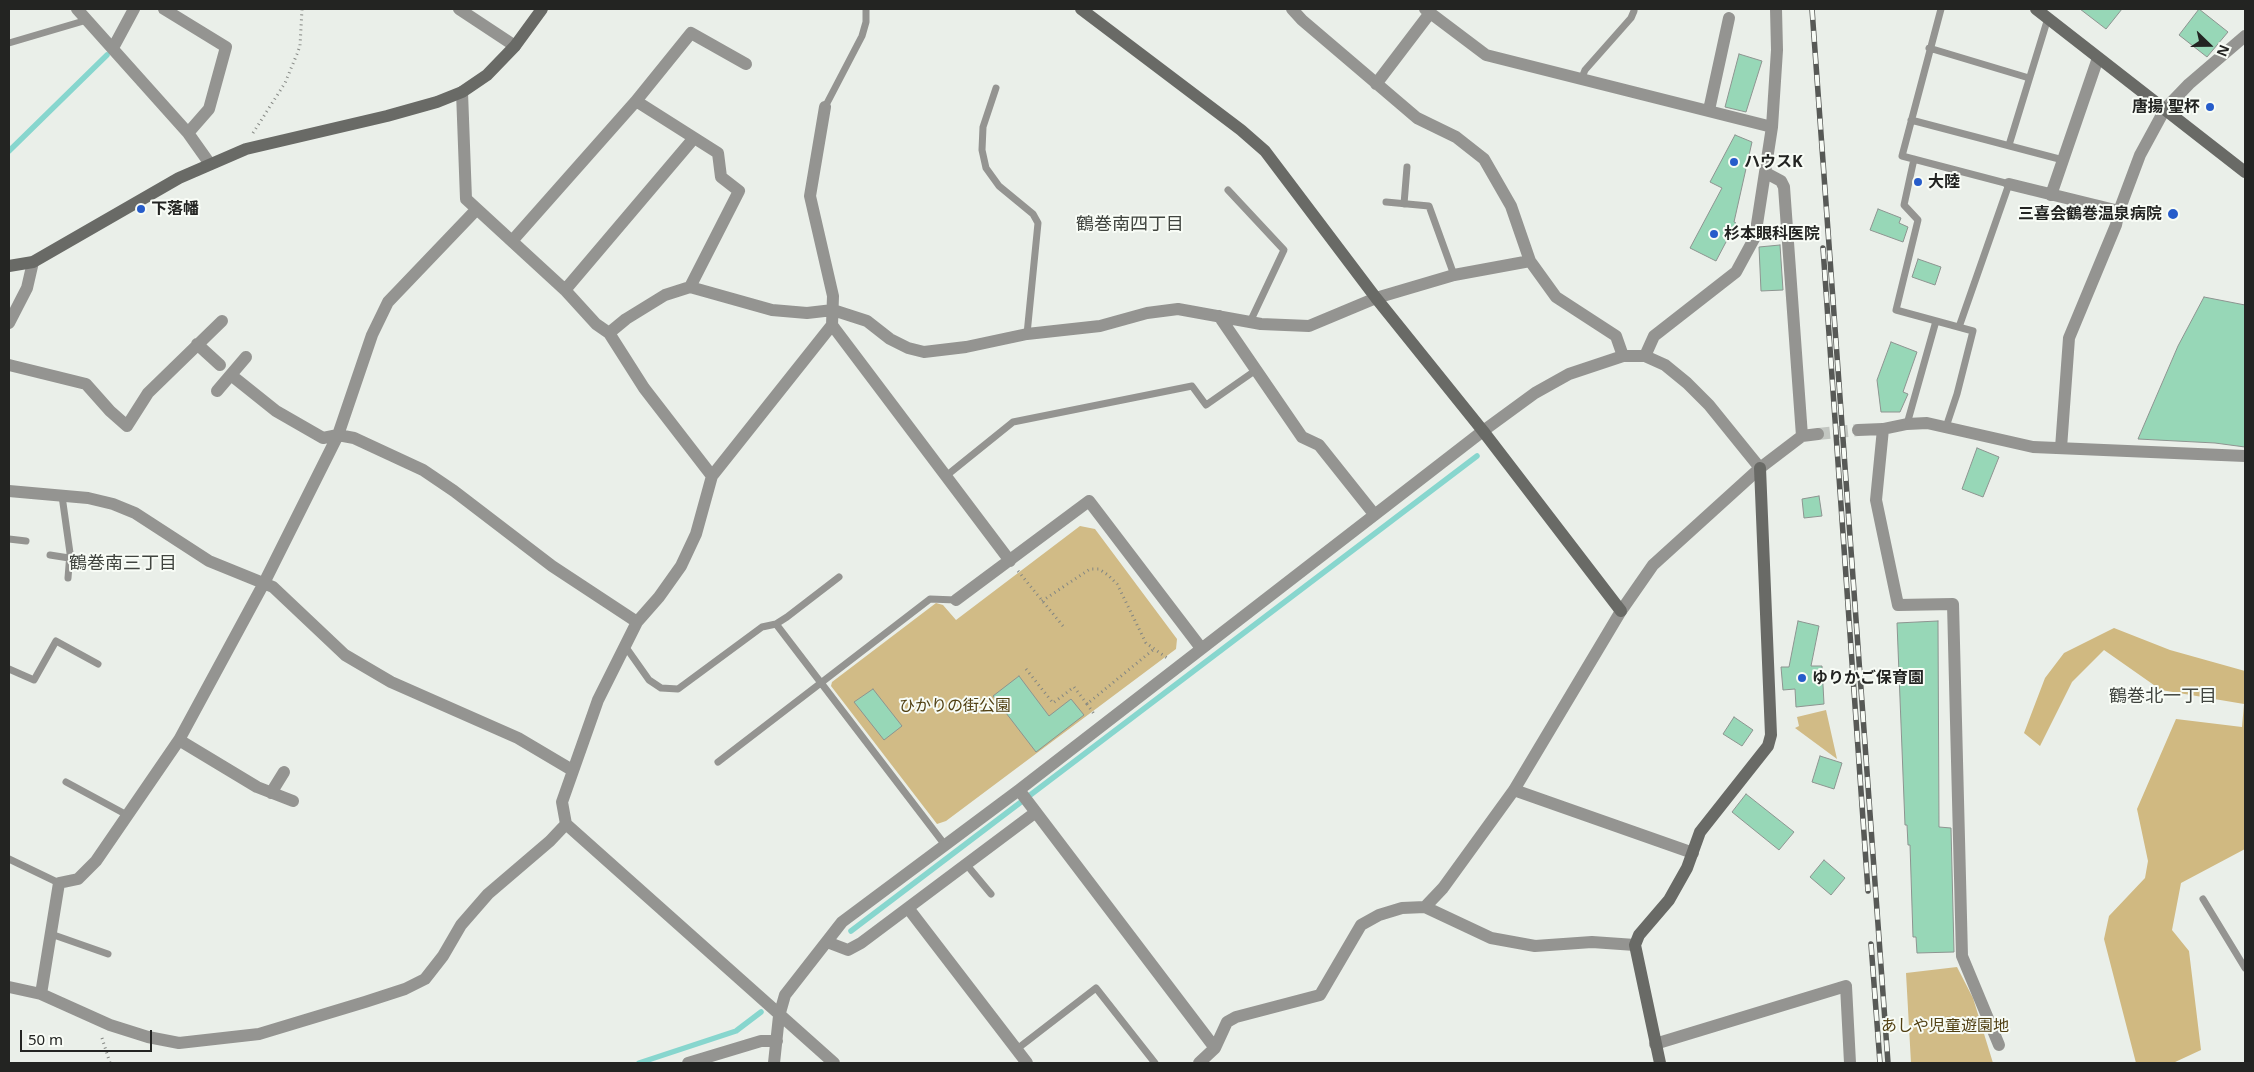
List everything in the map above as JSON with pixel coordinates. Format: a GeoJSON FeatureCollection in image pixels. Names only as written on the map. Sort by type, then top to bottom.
{"type":"FeatureCollection","features":[{"type":"Feature","properties":{"kind":"street"},"geometry":{"type":"LineString","coordinates":[[77,9],[188,133],[210,164]]}},
{"type":"Feature","properties":{"kind":"street"},"geometry":{"type":"LineString","coordinates":[[113,48],[134,9]]}},
{"type":"Feature","properties":{"kind":"street"},"geometry":{"type":"LineString","coordinates":[[164,9],[226,47],[208,110],[188,133]]}},
{"type":"Feature","properties":{"kind":"street"},"geometry":{"type":"LineString","coordinates":[[459,9],[514,46]]}},
{"type":"Feature","properties":{"kind":"street"},"geometry":{"type":"LineString","coordinates":[[9,266],[33,262],[178,178],[246,149],[387,116],[438,102],[462,92],[487,75],[514,46],[542,9]]}},
{"type":"Feature","properties":{"kind":"street"},"geometry":{"type":"LineString","coordinates":[[1081,9],[1241,130],[1265,151],[1376,298],[1483,430],[1621,611]]}},
{"type":"Feature","properties":{"kind":"street"},"geometry":{"type":"LineString","coordinates":[[1292,9],[1417,118],[1456,137],[1484,159],[1511,206],[1530,261],[1556,296],[1616,336],[1623,356]]}},
{"type":"Feature","properties":{"kind":"street"},"geometry":{"type":"LineString","coordinates":[[1645,356],[1654,336],[1736,272],[1755,237],[1772,127],[1777,50],[1776,9]]}},
{"type":"Feature","properties":{"kind":"street"},"geometry":{"type":"LineString","coordinates":[[2036,9],[2245,172]]}},
{"type":"Feature","properties":{"kind":"street"},"geometry":{"type":"LineString","coordinates":[[1376,84],[1427,11],[1486,55],[1772,127]]}},
{"type":"Feature","properties":{"kind":"street"},"geometry":{"type":"LineString","coordinates":[[1709,110],[1729,18]]}},
{"type":"Feature","properties":{"kind":"street"},"geometry":{"type":"LineString","coordinates":[[512,241],[636,101],[692,34],[746,64]]}},
{"type":"Feature","properties":{"kind":"street"},"geometry":{"type":"LineString","coordinates":[[2061,448],[2069,338],[2116,225],[2119,211],[2140,155],[2165,109],[2189,84],[2245,36]]}},
{"type":"Feature","properties":{"kind":"street"},"geometry":{"type":"LineString","coordinates":[[2051,195],[2098,58]]}},
{"type":"Feature","properties":{"kind":"street"},"geometry":{"type":"LineString","coordinates":[[462,92],[466,199],[565,290],[596,324],[609,333],[644,388],[712,476]]}},
{"type":"Feature","properties":{"kind":"street"},"geometry":{"type":"LineString","coordinates":[[636,101],[718,154],[721,177],[739,191],[690,287]]}},
{"type":"Feature","properties":{"kind":"street"},"geometry":{"type":"LineString","coordinates":[[825,108],[810,196],[833,296],[832,325],[712,476],[696,534],[681,566],[659,597],[637,622],[598,700],[562,802],[566,824],[779,1016],[834,1063]]}},
{"type":"Feature","properties":{"kind":"street"},"geometry":{"type":"LineString","coordinates":[[565,290],[694,138]]}},
{"type":"Feature","properties":{"kind":"street"},"geometry":{"type":"LineString","coordinates":[[1766,173],[1781,181],[1784,186],[1802,436]]}},
{"type":"Feature","properties":{"kind":"street"},"geometry":{"type":"LineString","coordinates":[[2008,184],[2119,211]]}},
{"type":"Feature","properties":{"kind":"street"},"geometry":{"type":"LineString","coordinates":[[41,994],[59,883],[78,879],[96,861],[179,740],[264,583],[338,435],[372,335],[388,302],[476,210]]}},
{"type":"Feature","properties":{"kind":"street"},"geometry":{"type":"LineString","coordinates":[[609,333],[626,319],[665,295],[690,287],[772,310],[807,313],[833,310],[866,321],[890,339],[908,348],[924,352],[966,347],[1027,334],[1100,326],[1147,313],[1178,309],[1250,322],[1309,326],[1376,298],[1454,275],[1530,261]]}},
{"type":"Feature","properties":{"kind":"street"},"geometry":{"type":"LineString","coordinates":[[9,323],[27,288],[33,262]]}},
{"type":"Feature","properties":{"kind":"street"},"geometry":{"type":"LineString","coordinates":[[1218,316],[1302,437],[1319,445],[1374,514]]}},
{"type":"Feature","properties":{"kind":"street"},"geometry":{"type":"LineString","coordinates":[[9,365],[86,384],[110,411],[127,426],[148,393],[222,321]]}},
{"type":"Feature","properties":{"kind":"street"},"geometry":{"type":"LineString","coordinates":[[832,325],[1010,561]]}},
{"type":"Feature","properties":{"kind":"street"},"geometry":{"type":"LineString","coordinates":[[197,344],[220,365]]}},
{"type":"Feature","properties":{"kind":"street"},"geometry":{"type":"LineString","coordinates":[[774,1063],[779,1016],[785,995],[842,922],[1019,790],[1483,430],[1535,393],[1569,374],[1623,356],[1645,356],[1665,365],[1692,388],[1709,405],[1760,468],[1771,735],[1768,746],[1700,832],[1688,868],[1669,900],[1638,935],[1635,945],[1660,1063]]}},
{"type":"Feature","properties":{"kind":"street"},"geometry":{"type":"LineString","coordinates":[[217,391],[246,357]]}},
{"type":"Feature","properties":{"kind":"street"},"geometry":{"type":"LineString","coordinates":[[231,375],[276,411],[323,438],[338,435],[354,438],[423,470],[454,490],[552,566],[637,622]]}},
{"type":"Feature","properties":{"kind":"street"},"geometry":{"type":"LineString","coordinates":[[1858,430],[1883,429],[1907,424],[1927,423],[2033,447],[2245,456]]}},
{"type":"Feature","properties":{"kind":"street"},"geometry":{"type":"LineString","coordinates":[[1883,429],[1876,500],[1898,605],[1953,604],[1962,956],[1999,1046]]}},
{"type":"Feature","properties":{"kind":"street"},"geometry":{"type":"LineString","coordinates":[[1424,907],[1444,888],[1514,790],[1621,611],[1653,564],[1760,468],[1802,436],[1818,434]]}},
{"type":"Feature","properties":{"kind":"street"},"geometry":{"type":"LineString","coordinates":[[9,492],[88,498],[128,510],[209,562],[273,587],[345,655],[391,682],[518,738],[572,770]]}},
{"type":"Feature","properties":{"kind":"street"},"geometry":{"type":"LineString","coordinates":[[956,600],[1089,501],[1201,648]]}},
{"type":"Feature","properties":{"kind":"street"},"geometry":{"type":"LineString","coordinates":[[179,740],[257,787],[293,801]]}},
{"type":"Feature","properties":{"kind":"street"},"geometry":{"type":"LineString","coordinates":[[271,793],[284,772]]}},
{"type":"Feature","properties":{"kind":"street"},"geometry":{"type":"LineString","coordinates":[[1019,790],[1215,1048]]}},
{"type":"Feature","properties":{"kind":"street"},"geometry":{"type":"LineString","coordinates":[[1514,790],[1693,853]]}},
{"type":"Feature","properties":{"kind":"street"},"geometry":{"type":"LineString","coordinates":[[827,942],[848,950],[861,943],[1036,812]]}},
{"type":"Feature","properties":{"kind":"street"},"geometry":{"type":"LineString","coordinates":[[9,987],[41,994],[101,1021],[148,1037],[179,1043],[259,1034],[405,989],[425,979],[442,956],[461,924],[488,894],[550,841],[566,824]]}},
{"type":"Feature","properties":{"kind":"street"},"geometry":{"type":"LineString","coordinates":[[1199,1063],[1215,1048],[1227,1022],[1236,1017],[1320,996],[1360,925],[1379,915],[1402,908],[1424,907],[1491,938],[1536,946],[1592,942],[1635,945]]}},
{"type":"Feature","properties":{"kind":"street"},"geometry":{"type":"LineString","coordinates":[[908,908],[1028,1063]]}},
{"type":"Feature","properties":{"kind":"street"},"geometry":{"type":"LineString","coordinates":[[1655,1044],[1846,986],[1850,1063]]}},
{"type":"Feature","properties":{"kind":"street"},"geometry":{"type":"LineString","coordinates":[[688,1063],[761,1041],[777,1041]]}},
{"type":"Feature","properties":{"kind":"lane"},"geometry":{"type":"LineString","coordinates":[[825,108],[862,36],[866,22],[866,9]]}},
{"type":"Feature","properties":{"kind":"lane"},"geometry":{"type":"LineString","coordinates":[[1941,9],[1929,48],[1902,156],[2008,184],[1959,326]]}},
{"type":"Feature","properties":{"kind":"lane"},"geometry":{"type":"LineString","coordinates":[[1581,80],[1585,70],[1631,18],[1634,11]]}},
{"type":"Feature","properties":{"kind":"lane"},"geometry":{"type":"LineString","coordinates":[[2009,145],[2048,18]]}},
{"type":"Feature","properties":{"kind":"lane"},"geometry":{"type":"LineString","coordinates":[[9,43],[87,20]]}},
{"type":"Feature","properties":{"kind":"lane"},"geometry":{"type":"LineString","coordinates":[[1929,48],[2029,78]]}},
{"type":"Feature","properties":{"kind":"lane"},"geometry":{"type":"LineString","coordinates":[[996,88],[983,127],[982,150],[986,168],[999,186],[1033,214],[1038,223],[1027,334]]}},
{"type":"Feature","properties":{"kind":"lane"},"geometry":{"type":"LineString","coordinates":[[1910,120],[2063,160]]}},
{"type":"Feature","properties":{"kind":"lane"},"geometry":{"type":"LineString","coordinates":[[1914,159],[1904,205],[1918,220],[1896,310],[1973,331],[1957,394],[1946,427]]}},
{"type":"Feature","properties":{"kind":"lane"},"geometry":{"type":"LineString","coordinates":[[1404,204],[1407,166]]}},
{"type":"Feature","properties":{"kind":"lane"},"geometry":{"type":"LineString","coordinates":[[1228,190],[1284,250],[1250,322]]}},
{"type":"Feature","properties":{"kind":"lane"},"geometry":{"type":"LineString","coordinates":[[1386,202],[1428,206],[1454,275]]}},
{"type":"Feature","properties":{"kind":"lane"},"geometry":{"type":"LineString","coordinates":[[1907,424],[1936,321]]}},
{"type":"Feature","properties":{"kind":"lane"},"geometry":{"type":"LineString","coordinates":[[946,476],[1013,422],[1192,386],[1206,405],[1256,370]]}},
{"type":"Feature","properties":{"kind":"lane"},"geometry":{"type":"LineString","coordinates":[[62,496],[70,558],[68,578]]}},
{"type":"Feature","properties":{"kind":"lane"},"geometry":{"type":"LineString","coordinates":[[9,539],[26,540]]}},
{"type":"Feature","properties":{"kind":"lane"},"geometry":{"type":"LineString","coordinates":[[50,555],[70,558]]}},
{"type":"Feature","properties":{"kind":"lane"},"geometry":{"type":"LineString","coordinates":[[625,646],[649,680],[661,688],[678,689],[762,627],[776,624],[839,577]]}},
{"type":"Feature","properties":{"kind":"lane"},"geometry":{"type":"LineString","coordinates":[[718,762],[930,599],[956,600]]}},
{"type":"Feature","properties":{"kind":"lane"},"geometry":{"type":"LineString","coordinates":[[776,624],[945,845]]}},
{"type":"Feature","properties":{"kind":"lane"},"geometry":{"type":"LineString","coordinates":[[9,668],[34,680],[56,641],[98,664]]}},
{"type":"Feature","properties":{"kind":"lane"},"geometry":{"type":"LineString","coordinates":[[66,782],[127,815]]}},
{"type":"Feature","properties":{"kind":"lane"},"geometry":{"type":"LineString","coordinates":[[9,859],[59,883]]}},
{"type":"Feature","properties":{"kind":"lane"},"geometry":{"type":"LineString","coordinates":[[966,864],[991,894]]}},
{"type":"Feature","properties":{"kind":"lane"},"geometry":{"type":"LineString","coordinates":[[2203,899],[2245,968]]}},
{"type":"Feature","properties":{"kind":"lane"},"geometry":{"type":"LineString","coordinates":[[51,934],[108,954]]}},
{"type":"Feature","properties":{"kind":"lane"},"geometry":{"type":"LineString","coordinates":[[1017,1049],[1096,988],[1155,1063]]}},
{"type":"Feature","properties":{"kind":"path"},"geometry":{"type":"LineString","coordinates":[[246,149],[251,137],[285,83],[297,54],[300,46],[302,9]]}},
{"type":"Feature","properties":{"kind":"path"},"geometry":{"type":"LineString","coordinates":[[1010,561],[1063,626]]}},
{"type":"Feature","properties":{"kind":"path"},"geometry":{"type":"LineString","coordinates":[[1042,601],[1090,569],[1100,570],[1108,574],[1117,584],[1146,643],[1178,666]]}},
{"type":"Feature","properties":{"kind":"path"},"geometry":{"type":"LineString","coordinates":[[1026,669],[1053,703],[1074,687],[1087,704],[1154,649]]}},
{"type":"Feature","properties":{"kind":"path"},"geometry":{"type":"LineString","coordinates":[[101,1021],[102,1039],[110,1063]]}},
{"type":"Feature","properties":{"kind":"green space","name":"ひかりの街公園"},"geometry":{"type":"Polygon","coordinates":[[[1080,526],[1095,529],[1177,639],[1176,649],[946,821],[937,824],[831,686],[832,682],[936,603],[943,605],[956,620],[1080,526]]]}},
{"type":"Feature","properties":{"kind":"green space"},"geometry":{"type":"Polygon","coordinates":[[[1826,710],[1837,759],[1795,728],[1799,726],[1797,717],[1826,710]]]}},
{"type":"Feature","properties":{"kind":"green space","name":"あしや児童遊園地"},"geometry":{"type":"Polygon","coordinates":[[[1957,967],[1973,998],[1993,1063],[1911,1063],[1906,973],[1957,967]]]}},
{"type":"Feature","properties":{"kind":"shaded area"},"geometry":{"type":"Polygon","coordinates":[[[2114,628],[2170,650],[2245,671],[2245,849],[2181,883],[2172,930],[2189,951],[2201,1050],[2173,1063],[2136,1063],[2104,939],[2109,916],[2145,878],[2148,861],[2137,809],[2176,719],[2242,727],[2244,704],[2161,690],[2104,650],[2072,682],[2040,746],[2024,733],[2045,678],[2064,653],[2114,628]]]}},
{"type":"Feature","properties":{"kind":"building"},"geometry":{"type":"Polygon","coordinates":[[[2080,9],[2122,9],[2106,29],[2080,9]]]}},
{"type":"Feature","properties":{"kind":"building"},"geometry":{"type":"Polygon","coordinates":[[[2199,9],[2228,32],[2207,57],[2179,35],[2199,9]]]}},
{"type":"Feature","properties":{"kind":"building"},"geometry":{"type":"Polygon","coordinates":[[[1739,54],[1762,61],[1746,112],[1725,107],[1739,54]]]}},
{"type":"Feature","properties":{"kind":"building"},"geometry":{"type":"Polygon","coordinates":[[[1735,135],[1752,142],[1734,222],[1736,223],[1716,261],[1690,248],[1722,188],[1710,182],[1735,135]]]}},
{"type":"Feature","properties":{"kind":"building"},"geometry":{"type":"Polygon","coordinates":[[[1878,209],[1901,218],[1899,223],[1908,227],[1903,242],[1870,230],[1878,209]]]}},
{"type":"Feature","properties":{"kind":"building"},"geometry":{"type":"Polygon","coordinates":[[[1780,245],[1783,290],[1761,291],[1759,247],[1780,245]]]}},
{"type":"Feature","properties":{"kind":"building"},"geometry":{"type":"Polygon","coordinates":[[[1918,259],[1941,267],[1935,285],[1912,277],[1918,259]]]}},
{"type":"Feature","properties":{"kind":"building"},"geometry":{"type":"Polygon","coordinates":[[[2204,297],[2245,305],[2245,447],[2215,443],[2138,439],[2178,346],[2204,297]]]}},
{"type":"Feature","properties":{"kind":"building"},"geometry":{"type":"Polygon","coordinates":[[[1891,342],[1917,352],[1903,392],[1908,394],[1900,412],[1881,412],[1877,380],[1891,342]]]}},
{"type":"Feature","properties":{"kind":"building"},"geometry":{"type":"Polygon","coordinates":[[[1977,448],[1999,457],[1983,497],[1962,489],[1977,448]]]}},
{"type":"Feature","properties":{"kind":"building"},"geometry":{"type":"Polygon","coordinates":[[[1819,496],[1822,516],[1804,518],[1802,499],[1819,496]]]}},
{"type":"Feature","properties":{"kind":"building"},"geometry":{"type":"Polygon","coordinates":[[[1798,621],[1819,626],[1811,666],[1822,666],[1824,704],[1796,707],[1795,689],[1783,690],[1781,667],[1789,667],[1798,621]]]}},
{"type":"Feature","properties":{"kind":"building"},"geometry":{"type":"Polygon","coordinates":[[[1938,621],[1939,827],[1951,828],[1954,952],[1917,953],[1916,937],[1913,937],[1910,845],[1908,845],[1907,825],[1905,825],[1897,623],[1938,621]]]}},
{"type":"Feature","properties":{"kind":"building"},"geometry":{"type":"Polygon","coordinates":[[[1019,676],[1049,716],[1071,699],[1084,715],[1036,752],[993,696],[1019,676]]]}},
{"type":"Feature","properties":{"kind":"building"},"geometry":{"type":"Polygon","coordinates":[[[873,689],[902,726],[884,740],[854,702],[873,689]]]}},
{"type":"Feature","properties":{"kind":"building"},"geometry":{"type":"Polygon","coordinates":[[[1734,717],[1753,730],[1742,746],[1723,734],[1734,717]]]}},
{"type":"Feature","properties":{"kind":"building"},"geometry":{"type":"Polygon","coordinates":[[[1820,756],[1842,763],[1834,789],[1812,782],[1820,756]]]}},
{"type":"Feature","properties":{"kind":"building"},"geometry":{"type":"Polygon","coordinates":[[[1746,794],[1794,832],[1779,850],[1732,812],[1746,794]]]}},
{"type":"Feature","properties":{"kind":"building"},"geometry":{"type":"Polygon","coordinates":[[[1824,860],[1845,878],[1831,895],[1810,877],[1824,860]]]}},
{"type":"Feature","properties":{"kind":"waterway"},"geometry":{"type":"LineString","coordinates":[[9,151],[107,55]]}},
{"type":"Feature","properties":{"kind":"waterway"},"geometry":{"type":"LineString","coordinates":[[851,931],[1477,456]]}},
{"type":"Feature","properties":{"kind":"waterway"},"geometry":{"type":"LineString","coordinates":[[639,1063],[736,1031],[761,1012]]}},
{"type":"Feature","properties":{"kind":"tunnel"},"geometry":{"type":"LineString","coordinates":[[1818,434],[1858,430]]}},
{"type":"Feature","properties":{"kind":"railway"},"geometry":{"type":"LineString","coordinates":[[1812,9],[1888,1063]]}},
{"type":"Feature","properties":{"kind":"railway"},"geometry":{"type":"LineString","coordinates":[[1823,248],[1868,891]]}},
{"type":"Feature","properties":{"kind":"railway"},"geometry":{"type":"LineString","coordinates":[[1871,944],[1880,1063]]}},
{"type":"Feature","properties":{"kind":"place","name":"唐揚 聖杯"},"geometry":{"type":"Point","coordinates":[2210,107]}},
{"type":"Feature","properties":{"kind":"place","name":"ハウスK"},"geometry":{"type":"Point","coordinates":[1734,162]}},
{"type":"Feature","properties":{"kind":"place","name":"大陸"},"geometry":{"type":"Point","coordinates":[1918,182]}},
{"type":"Feature","properties":{"kind":"place","name":"下落幡"},"geometry":{"type":"Point","coordinates":[141,209]}},
{"type":"Feature","properties":{"kind":"place","name":"三喜会鶴巻温泉病院"},"geometry":{"type":"Point","coordinates":[2173,214]}},
{"type":"Feature","properties":{"kind":"place","name":"杉本眼科医院"},"geometry":{"type":"Point","coordinates":[1714,234]}},
{"type":"Feature","properties":{"kind":"place","name":"ゆりかご保育園"},"geometry":{"type":"Point","coordinates":[1802,678]}},
{"type":"Feature","properties":{"kind":"district","name":"鶴巻南四丁目"},"geometry":{"type":"Point","coordinates":[1130,225]}},
{"type":"Feature","properties":{"kind":"district","name":"鶴巻南三丁目"},"geometry":{"type":"Point","coordinates":[123,564]}},
{"type":"Feature","properties":{"kind":"district","name":"鶴巻北一丁目"},"geometry":{"type":"Point","coordinates":[2163,697]}}]}
